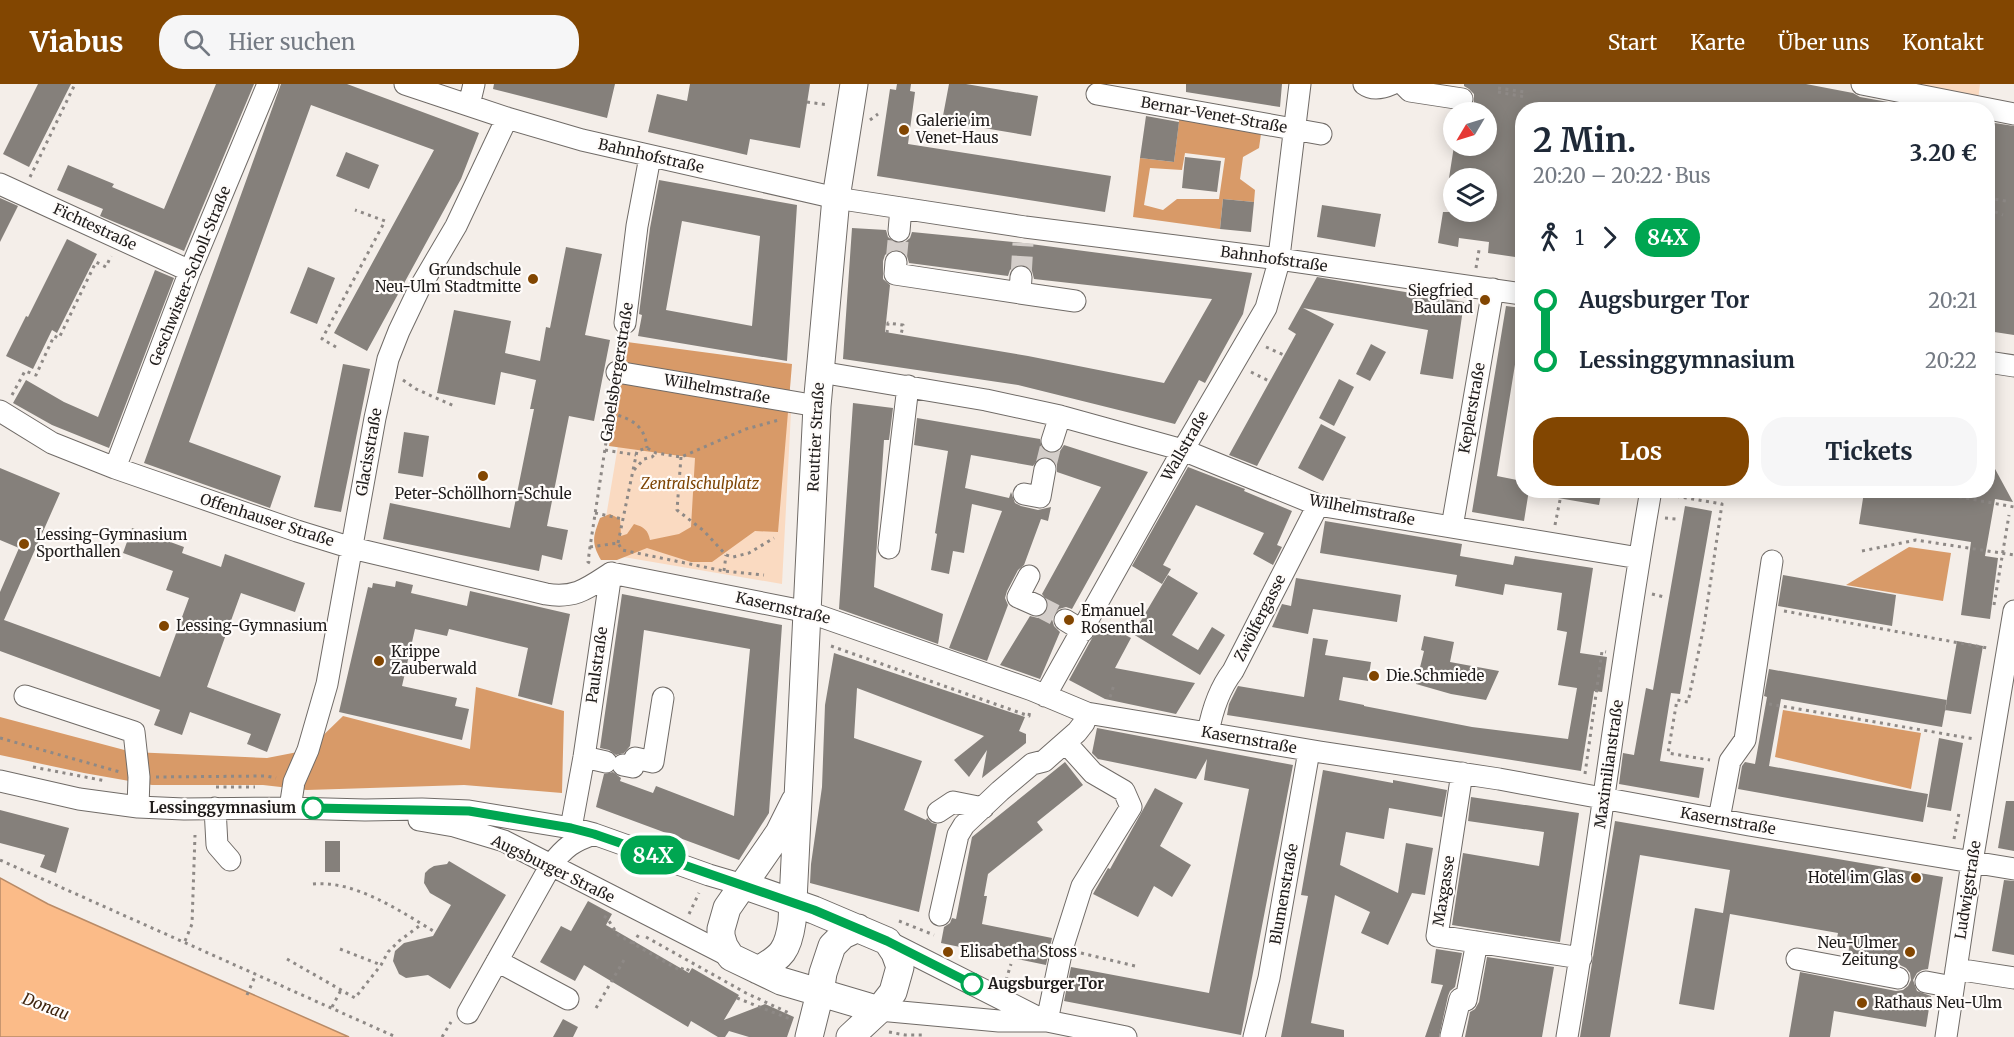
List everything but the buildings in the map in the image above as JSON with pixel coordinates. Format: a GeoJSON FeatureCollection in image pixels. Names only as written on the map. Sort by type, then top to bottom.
{"type":"FeatureCollection","features":[{"type":"Feature","properties":{"kind":"main road","name":"Reuttier Straße"},"geometry":{"type":"LineString","coordinates":[[794,903],[817,406],[836,198],[854,84]]}},
{"type":"Feature","properties":{"kind":"main road","name":"Reuttier Straße"},"geometry":{"type":"LineString","coordinates":[[743,885],[779,833],[799,792]]}},
{"type":"Feature","properties":{"kind":"main road"},"geometry":{"type":"LineString","coordinates":[[850,1037],[879,1010],[894,992],[900,967],[895,952],[887,941],[858,928],[743,885],[723,918],[721,936],[731,957],[781,981],[879,1010]]}},
{"type":"Feature","properties":{"kind":"main road"},"geometry":{"type":"LineString","coordinates":[[758,970],[775,960],[784,951],[789,940],[794,903]]}},
{"type":"Feature","properties":{"kind":"main road"},"geometry":{"type":"LineString","coordinates":[[801,1028],[820,993],[823,973],[832,945],[843,935],[858,928]]}},
{"type":"Feature","properties":{"kind":"street","name":"Geschwister-Scholl-Straße"},"geometry":{"type":"LineString","coordinates":[[115,468],[190,271],[268,84]]}},
{"type":"Feature","properties":{"kind":"street","name":"Bahnhofstraße"},"geometry":{"type":"LineString","coordinates":[[405,84],[430,88],[468,105],[507,118],[650,157],[836,198],[902,208],[1024,235],[1279,259],[1515,293]]}},
{"type":"Feature","properties":{"kind":"street"},"geometry":{"type":"LineString","coordinates":[[468,105],[474,84]]}},
{"type":"Feature","properties":{"kind":"street","name":"Bernar-Venet-Straße"},"geometry":{"type":"LineString","coordinates":[[1279,259],[1300,84]]}},
{"type":"Feature","properties":{"kind":"street"},"geometry":{"type":"LineString","coordinates":[[1364,84],[1369,87],[1383,88],[1392,84]]}},
{"type":"Feature","properties":{"kind":"street"},"geometry":{"type":"LineString","coordinates":[[1403,84],[1410,91],[1462,99]]}},
{"type":"Feature","properties":{"kind":"street"},"geometry":{"type":"LineString","coordinates":[[1862,84],[1953,102]]}},
{"type":"Feature","properties":{"kind":"street","name":"Bernar-Venet-Straße"},"geometry":{"type":"LineString","coordinates":[[1097,94],[1295,129]]}},
{"type":"Feature","properties":{"kind":"street"},"geometry":{"type":"LineString","coordinates":[[1995,110],[2014,114]]}},
{"type":"Feature","properties":{"kind":"street","name":"Glacisstraße"},"geometry":{"type":"LineString","coordinates":[[290,808],[294,782],[308,750],[327,684],[384,374],[399,331],[419,290],[456,226],[507,118]]}},
{"type":"Feature","properties":{"kind":"street"},"geometry":{"type":"LineString","coordinates":[[1295,129],[1321,134]]}},
{"type":"Feature","properties":{"kind":"street","name":"Gabelsbergerstraße"},"geometry":{"type":"LineString","coordinates":[[625,323],[637,226],[650,157]]}},
{"type":"Feature","properties":{"kind":"street","name":"Fichtestraße"},"geometry":{"type":"LineString","coordinates":[[0,184],[190,271]]}},
{"type":"Feature","properties":{"kind":"street"},"geometry":{"type":"LineString","coordinates":[[899,231],[902,208]]}},
{"type":"Feature","properties":{"kind":"street","name":"Wallstraße"},"geometry":{"type":"LineString","coordinates":[[1046,696],[1074,625],[1183,450],[1266,308],[1279,259]]}},
{"type":"Feature","properties":{"kind":"street"},"geometry":{"type":"LineString","coordinates":[[896,262],[895,274],[1020,285],[1075,301]]}},
{"type":"Feature","properties":{"kind":"street","name":"Keplerstraße"},"geometry":{"type":"LineString","coordinates":[[1452,527],[1493,289]]}},
{"type":"Feature","properties":{"kind":"street"},"geometry":{"type":"LineString","coordinates":[[1995,363],[2014,366]]}},
{"type":"Feature","properties":{"kind":"street","name":"Wilhelmstraße"},"geometry":{"type":"LineString","coordinates":[[617,372],[817,406]]}},
{"type":"Feature","properties":{"kind":"street","name":"Wilhelmstraße"},"geometry":{"type":"LineString","coordinates":[[820,372],[908,386],[1060,416],[1183,450],[1318,505],[1639,558]]}},
{"type":"Feature","properties":{"kind":"street"},"geometry":{"type":"LineString","coordinates":[[889,548],[908,386]]}},
{"type":"Feature","properties":{"kind":"street","name":"Offenhauser Straße"},"geometry":{"type":"LineString","coordinates":[[2,413],[52,442],[115,468],[286,528],[352,548],[546,594],[573,595],[582,592],[611,573]]}},
{"type":"Feature","properties":{"kind":"street"},"geometry":{"type":"LineString","coordinates":[[1052,441],[1060,416]]}},
{"type":"Feature","properties":{"kind":"street"},"geometry":{"type":"LineString","coordinates":[[1037,496],[1046,468]]}},
{"type":"Feature","properties":{"kind":"street","name":"Maximilianstraße"},"geometry":{"type":"LineString","coordinates":[[1567,1037],[1581,958],[1606,771],[1639,558],[1654,498]]}},
{"type":"Feature","properties":{"kind":"street","name":"Zwölfergasse"},"geometry":{"type":"LineString","coordinates":[[1208,733],[1212,712],[1227,679],[1318,505]]}},
{"type":"Feature","properties":{"kind":"street"},"geometry":{"type":"LineString","coordinates":[[1719,819],[1730,761],[1745,740],[1751,701],[1768,637],[1765,607],[1772,561]]}},
{"type":"Feature","properties":{"kind":"street","name":"Kasernstraße"},"geometry":{"type":"LineString","coordinates":[[611,573],[808,612],[1087,712],[1582,793],[1719,819],[2014,869]]}},
{"type":"Feature","properties":{"kind":"street","name":"Paulstraße"},"geometry":{"type":"LineString","coordinates":[[571,828],[584,757],[611,573]]}},
{"type":"Feature","properties":{"kind":"street"},"geometry":{"type":"LineString","coordinates":[[1029,576],[1018,597],[1036,605]]}},
{"type":"Feature","properties":{"kind":"street","name":"Ludwigstraße"},"geometry":{"type":"LineString","coordinates":[[1946,1037],[1972,862],[2014,611]]}},
{"type":"Feature","properties":{"kind":"street"},"geometry":{"type":"LineString","coordinates":[[25,696],[134,732],[139,790]]}},
{"type":"Feature","properties":{"kind":"street"},"geometry":{"type":"LineString","coordinates":[[584,757],[633,767],[635,758],[653,762],[663,698]]}},
{"type":"Feature","properties":{"kind":"street"},"geometry":{"type":"LineString","coordinates":[[940,915],[958,835],[964,825],[1032,764],[1044,761],[1066,742],[1084,723],[1087,712]]}},
{"type":"Feature","properties":{"kind":"street"},"geometry":{"type":"LineString","coordinates":[[1047,1021],[1062,949],[1083,886],[1131,807],[1124,791],[1094,773],[1066,742]]}},
{"type":"Feature","properties":{"kind":"street","name":"Blumenstraße"},"geometry":{"type":"LineString","coordinates":[[1254,1037],[1269,978],[1309,750]]}},
{"type":"Feature","properties":{"kind":"street","name":"Maxgasse"},"geometry":{"type":"LineString","coordinates":[[1462,773],[1437,936],[1581,958]]}},
{"type":"Feature","properties":{"kind":"street","name":"Augsburger Straße"},"geometry":{"type":"LineString","coordinates":[[0,781],[79,799],[139,790],[184,809],[469,811],[594,834],[743,885]]}},
{"type":"Feature","properties":{"kind":"street"},"geometry":{"type":"LineString","coordinates":[[938,812],[953,802],[983,808]]}},
{"type":"Feature","properties":{"kind":"street"},"geometry":{"type":"LineString","coordinates":[[215,808],[217,845],[230,860]]}},
{"type":"Feature","properties":{"kind":"street","name":"Augsburger Straße"},"geometry":{"type":"LineString","coordinates":[[365,810],[454,826],[504,841],[731,957]]}},
{"type":"Feature","properties":{"kind":"street"},"geometry":{"type":"LineString","coordinates":[[468,1013],[551,865],[575,840],[594,834]]}},
{"type":"Feature","properties":{"kind":"street"},"geometry":{"type":"LineString","coordinates":[[887,941],[1047,1021]]}},
{"type":"Feature","properties":{"kind":"street"},"geometry":{"type":"LineString","coordinates":[[1451,1036],[1460,999],[1466,1000],[1477,942]]}},
{"type":"Feature","properties":{"kind":"street"},"geometry":{"type":"LineString","coordinates":[[1797,959],[1898,978]]}},
{"type":"Feature","properties":{"kind":"street"},"geometry":{"type":"LineString","coordinates":[[497,961],[568,999]]}},
{"type":"Feature","properties":{"kind":"street"},"geometry":{"type":"LineString","coordinates":[[1926,982],[1955,978],[2014,978]]}},
{"type":"Feature","properties":{"kind":"street"},"geometry":{"type":"LineString","coordinates":[[879,1010],[999,1021],[1047,1021],[1126,1037]]}},
{"type":"Feature","properties":{"kind":"path"},"geometry":{"type":"LineString","coordinates":[[22,194],[75,84]]}},
{"type":"Feature","properties":{"kind":"path"},"geometry":{"type":"LineString","coordinates":[[1498,90],[1525,95]]}},
{"type":"Feature","properties":{"kind":"path"},"geometry":{"type":"LineString","coordinates":[[807,102],[826,105]]}},
{"type":"Feature","properties":{"kind":"path"},"geometry":{"type":"LineString","coordinates":[[1995,199],[2006,201]]}},
{"type":"Feature","properties":{"kind":"path"},"geometry":{"type":"LineString","coordinates":[[336,347],[322,339],[385,221],[355,210]]}},
{"type":"Feature","properties":{"kind":"path"},"geometry":{"type":"LineString","coordinates":[[1995,212],[2003,215]]}},
{"type":"Feature","properties":{"kind":"path"},"geometry":{"type":"LineString","coordinates":[[2,413],[25,371],[36,375],[54,336],[59,338],[96,262],[106,267],[118,238]]}},
{"type":"Feature","properties":{"kind":"path"},"geometry":{"type":"LineString","coordinates":[[1476,268],[1479,250]]}},
{"type":"Feature","properties":{"kind":"path","name":"Gabelsbergerstraße"},"geometry":{"type":"LineString","coordinates":[[590,547],[625,323]]}},
{"type":"Feature","properties":{"kind":"path"},"geometry":{"type":"LineString","coordinates":[[887,333],[888,323],[903,325],[901,335]]}},
{"type":"Feature","properties":{"kind":"path"},"geometry":{"type":"LineString","coordinates":[[384,374],[405,381],[416,389],[454,406]]}},
{"type":"Feature","properties":{"kind":"path"},"geometry":{"type":"LineString","coordinates":[[610,413],[627,418],[640,427],[646,436],[647,448]]}},
{"type":"Feature","properties":{"kind":"path"},"geometry":{"type":"LineString","coordinates":[[764,575],[724,571],[622,550],[618,543],[637,451],[647,448],[656,453],[681,457],[746,429],[789,418]]}},
{"type":"Feature","properties":{"kind":"path"},"geometry":{"type":"LineString","coordinates":[[605,450],[636,455]]}},
{"type":"Feature","properties":{"kind":"path"},"geometry":{"type":"LineString","coordinates":[[633,471],[644,459],[656,453]]}},
{"type":"Feature","properties":{"kind":"path"},"geometry":{"type":"LineString","coordinates":[[681,457],[677,510],[704,531],[726,555],[734,557],[749,553],[774,538]]}},
{"type":"Feature","properties":{"kind":"path"},"geometry":{"type":"LineString","coordinates":[[1551,544],[1560,498]]}},
{"type":"Feature","properties":{"kind":"path"},"geometry":{"type":"LineString","coordinates":[[1689,498],[1722,504],[1704,626],[1688,702],[1677,700],[1668,753],[1730,761]]}},
{"type":"Feature","properties":{"kind":"path"},"geometry":{"type":"LineString","coordinates":[[1965,498],[2014,507]]}},
{"type":"Feature","properties":{"kind":"path"},"geometry":{"type":"LineString","coordinates":[[595,513],[623,519]]}},
{"type":"Feature","properties":{"kind":"path"},"geometry":{"type":"LineString","coordinates":[[1862,551],[1916,540],[2014,555]]}},
{"type":"Feature","properties":{"kind":"path"},"geometry":{"type":"LineString","coordinates":[[611,573],[588,562],[590,547],[618,543]]}},
{"type":"Feature","properties":{"kind":"path"},"geometry":{"type":"LineString","coordinates":[[724,571],[726,555]]}},
{"type":"Feature","properties":{"kind":"path"},"geometry":{"type":"LineString","coordinates":[[1765,607],[2007,652]]}},
{"type":"Feature","properties":{"kind":"path"},"geometry":{"type":"LineString","coordinates":[[831,646],[1029,716]]}},
{"type":"Feature","properties":{"kind":"path"},"geometry":{"type":"LineString","coordinates":[[1597,692],[1601,656]]}},
{"type":"Feature","properties":{"kind":"path"},"geometry":{"type":"LineString","coordinates":[[1751,701],[1992,742]]}},
{"type":"Feature","properties":{"kind":"path"},"geometry":{"type":"LineString","coordinates":[[0,738],[139,790]]}},
{"type":"Feature","properties":{"kind":"path"},"geometry":{"type":"LineString","coordinates":[[23,765],[139,790],[266,776],[294,782]]}},
{"type":"Feature","properties":{"kind":"path"},"geometry":{"type":"LineString","coordinates":[[206,788],[248,786],[259,788]]}},
{"type":"Feature","properties":{"kind":"path"},"geometry":{"type":"LineString","coordinates":[[185,942],[192,924],[196,827]]}},
{"type":"Feature","properties":{"kind":"path"},"geometry":{"type":"LineString","coordinates":[[0,860],[396,1037]]}},
{"type":"Feature","properties":{"kind":"path"},"geometry":{"type":"LineString","coordinates":[[313,884],[344,886],[390,905],[435,932]]}},
{"type":"Feature","properties":{"kind":"path"},"geometry":{"type":"LineString","coordinates":[[609,920],[618,935],[681,971],[683,967],[690,971]]}},
{"type":"Feature","properties":{"kind":"path"},"geometry":{"type":"LineString","coordinates":[[287,959],[356,998],[381,966],[388,952],[399,940],[422,924]]}},
{"type":"Feature","properties":{"kind":"path"},"geometry":{"type":"LineString","coordinates":[[633,944],[639,933]]}},
{"type":"Feature","properties":{"kind":"path"},"geometry":{"type":"LineString","coordinates":[[340,949],[381,966]]}},
{"type":"Feature","properties":{"kind":"path"},"geometry":{"type":"LineString","coordinates":[[1062,949],[1135,966]]}},
{"type":"Feature","properties":{"kind":"path"},"geometry":{"type":"LineString","coordinates":[[596,1008],[624,960]]}},
{"type":"Feature","properties":{"kind":"path"},"geometry":{"type":"LineString","coordinates":[[1005,985],[1011,964]]}},
{"type":"Feature","properties":{"kind":"path"},"geometry":{"type":"LineString","coordinates":[[247,995],[256,974]]}},
{"type":"Feature","properties":{"kind":"path"},"geometry":{"type":"LineString","coordinates":[[332,1007],[341,990]]}},
{"type":"Feature","properties":{"kind":"path"},"geometry":{"type":"LineString","coordinates":[[738,998],[801,1028]]}},
{"type":"Feature","properties":{"kind":"green space"},"geometry":{"type":"Polygon","coordinates":[[[1890,84],[1980,84],[1978,100],[1890,84]]]}},
{"type":"Feature","properties":{"kind":"green space"},"geometry":{"type":"Polygon","coordinates":[[[1180,113],[1262,127],[1259,148],[1243,157],[1240,179],[1255,190],[1254,202],[1223,199],[1220,229],[1133,217],[1140,158],[1174,162],[1180,113]],[[1185,153],[1182,170],[1150,168],[1144,205],[1163,210],[1177,199],[1219,199],[1225,158],[1185,153]]]}},
{"type":"Feature","properties":{"kind":"green space","name":"Zentralschulplatz"},"geometry":{"type":"Polygon","coordinates":[[[627,342],[792,364],[778,532],[755,531],[712,562],[691,562],[647,548],[617,560],[601,560],[594,544],[595,535],[600,518],[610,514],[620,519],[621,536],[627,534],[634,524],[645,529],[650,540],[679,534],[691,527],[695,458],[609,446],[627,342]]]}},
{"type":"Feature","properties":{"kind":"green space","name":"Zentralschulplatz"},"geometry":{"type":"Polygon","coordinates":[[[628,386],[791,412],[782,584],[600,553],[628,386]]]}},
{"type":"Feature","properties":{"kind":"green space"},"geometry":{"type":"Polygon","coordinates":[[[1909,547],[1951,553],[1943,601],[1846,585],[1909,547]]]}},
{"type":"Feature","properties":{"kind":"green space"},"geometry":{"type":"Polygon","coordinates":[[[476,687],[564,711],[562,793],[464,785],[307,790],[263,785],[152,785],[0,755],[0,717],[132,752],[267,758],[308,750],[343,716],[470,749],[476,687]]]}},
{"type":"Feature","properties":{"kind":"green space"},"geometry":{"type":"Polygon","coordinates":[[[1783,710],[1921,733],[1911,789],[1775,757],[1783,710]]]}},
{"type":"Feature","properties":{"kind":"water","name":"Donau"},"geometry":{"type":"Polygon","coordinates":[[[0,878],[48,904],[349,1037],[0,1037],[0,878]]]}},
{"type":"Feature","properties":{"kind":"tunnel"},"geometry":{"type":"LineString","coordinates":[[896,262],[899,231]]}},
{"type":"Feature","properties":{"kind":"tunnel"},"geometry":{"type":"LineString","coordinates":[[1021,277],[1023,243]]}},
{"type":"Feature","properties":{"kind":"tunnel"},"geometry":{"type":"LineString","coordinates":[[1045,469],[1052,441]]}},
{"type":"Feature","properties":{"kind":"tunnel"},"geometry":{"type":"LineString","coordinates":[[1036,605],[1065,620]]}},
{"type":"Feature","properties":{"kind":"bus line","name":"84X"},"geometry":{"type":"LineString","coordinates":[[313,808],[469,811],[594,834],[814,910],[887,941],[972,984]]}},
{"type":"Feature","properties":{"kind":"place","name":"Galerie im Venet-Haus"},"geometry":{"type":"Point","coordinates":[904,130]}},
{"type":"Feature","properties":{"kind":"place","name":"Grundschule Neu-Ulm Stadtmitte"},"geometry":{"type":"Point","coordinates":[533,279]}},
{"type":"Feature","properties":{"kind":"place","name":"Siegfried Bauland"},"geometry":{"type":"Point","coordinates":[1485,300]}},
{"type":"Feature","properties":{"kind":"place","name":"Peter-Schöllhorn-Schule"},"geometry":{"type":"Point","coordinates":[483,476]}},
{"type":"Feature","properties":{"kind":"place","name":"Lessing-Gymnasium Sporthallen"},"geometry":{"type":"Point","coordinates":[24,544]}},
{"type":"Feature","properties":{"kind":"place","name":"Emanuel Rosenthal"},"geometry":{"type":"Point","coordinates":[1069,620]}},
{"type":"Feature","properties":{"kind":"place","name":"Lessing-Gymnasium"},"geometry":{"type":"Point","coordinates":[164,626]}},
{"type":"Feature","properties":{"kind":"place","name":"Krippe Zauberwald"},"geometry":{"type":"Point","coordinates":[379,661]}},
{"type":"Feature","properties":{"kind":"place","name":"Die.Schmiede"},"geometry":{"type":"Point","coordinates":[1374,676]}},
{"type":"Feature","properties":{"kind":"place","name":"Lessinggymnasium"},"geometry":{"type":"Point","coordinates":[313,808]}},
{"type":"Feature","properties":{"kind":"place","name":"Hotel im Glas"},"geometry":{"type":"Point","coordinates":[1916,878]}},
{"type":"Feature","properties":{"kind":"place","name":"Elisabetha Stoss"},"geometry":{"type":"Point","coordinates":[948,952]}},
{"type":"Feature","properties":{"kind":"place","name":"Neu-Ulmer Zeitung"},"geometry":{"type":"Point","coordinates":[1910,952]}},
{"type":"Feature","properties":{"kind":"place","name":"Augsburger Tor"},"geometry":{"type":"Point","coordinates":[972,984]}},
{"type":"Feature","properties":{"kind":"place","name":"Rathaus Neu-Ulm"},"geometry":{"type":"Point","coordinates":[1862,1003]}}]}
